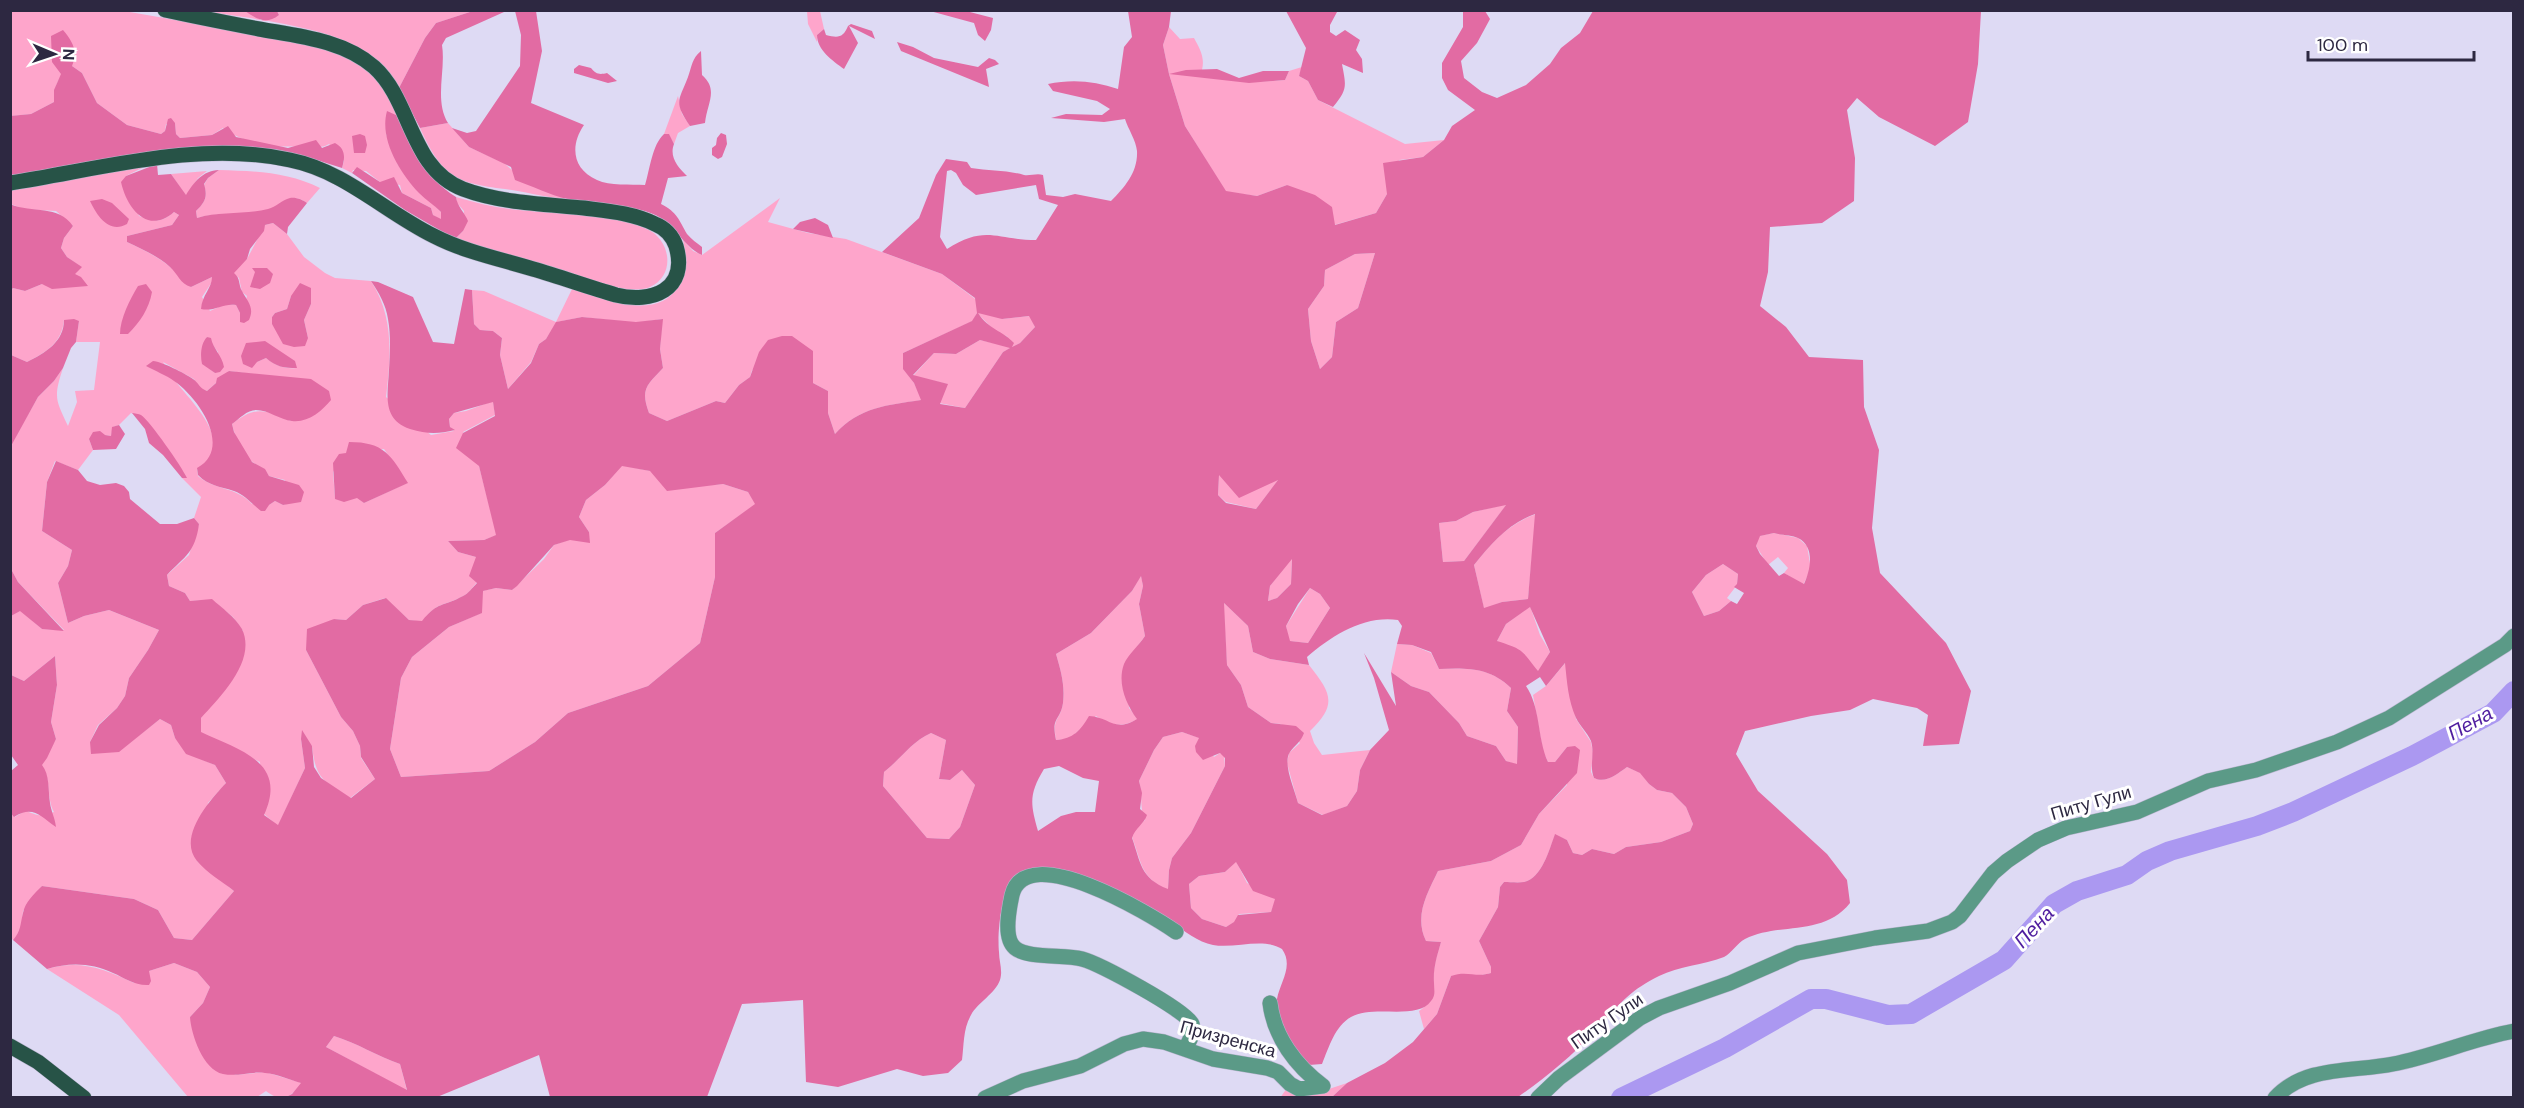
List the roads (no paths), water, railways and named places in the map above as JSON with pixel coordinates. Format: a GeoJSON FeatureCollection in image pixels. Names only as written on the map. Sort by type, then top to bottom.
{"type":"FeatureCollection","features":[{"type":"Feature","properties":{"kind":"main road"},"geometry":{"type":"LineString","coordinates":[[10,183],[169,157],[227,154],[273,157],[301,162],[329,172],[412,224],[446,242],[595,289],[626,297],[648,298],[663,292],[674,278],[678,261],[673,240],[661,227],[648,221],[614,212],[485,195],[448,182],[434,169],[421,149],[386,79],[373,66],[353,52],[303,37],[165,10]]}},
{"type":"Feature","properties":{"kind":"main road"},"geometry":{"type":"LineString","coordinates":[[10,1046],[38,1062],[84,1098]]}},
{"type":"Feature","properties":{"kind":"street","name":"Питу Гули"},"geometry":{"type":"LineString","coordinates":[[1538,1098],[1559,1078],[1640,1018],[1659,1008],[1730,983],[1810,950],[1928,931],[1952,922],[1960,916],[1993,873],[2038,840],[2066,828],[2137,812],[2208,781],[2256,770],[2337,742],[2389,718],[2505,645],[2514,636]]}},
{"type":"Feature","properties":{"kind":"street"},"geometry":{"type":"LineString","coordinates":[[1176,932],[1138,909],[1060,876],[1028,876],[1018,882],[1012,893],[1009,930],[1012,945],[1016,949],[1037,954],[1069,956],[1120,976],[1189,1019],[1193,1026],[1185,1049]]}},
{"type":"Feature","properties":{"kind":"street","name":"Призренска"},"geometry":{"type":"LineString","coordinates":[[985,1098],[1023,1081],[1080,1066],[1124,1044],[1143,1039],[1164,1042],[1213,1059],[1272,1070],[1299,1089],[1323,1086],[1309,1074],[1282,1042],[1271,1016],[1270,1003]]}},
{"type":"Feature","properties":{"kind":"street"},"geometry":{"type":"LineString","coordinates":[[2275,1098],[2281,1091],[2307,1077],[2344,1068],[2392,1064],[2480,1037],[2514,1031]]}},
{"type":"Feature","properties":{"kind":"waterway","name":"Пена"},"geometry":{"type":"LineString","coordinates":[[1621,1098],[1725,1048],[1811,999],[1826,999],[1888,1015],[1911,1014],[2004,960],[2054,904],[2077,891],[2127,875],[2147,861],[2170,851],[2257,826],[2293,812],[2412,756],[2493,713],[2514,691]]}}]}
